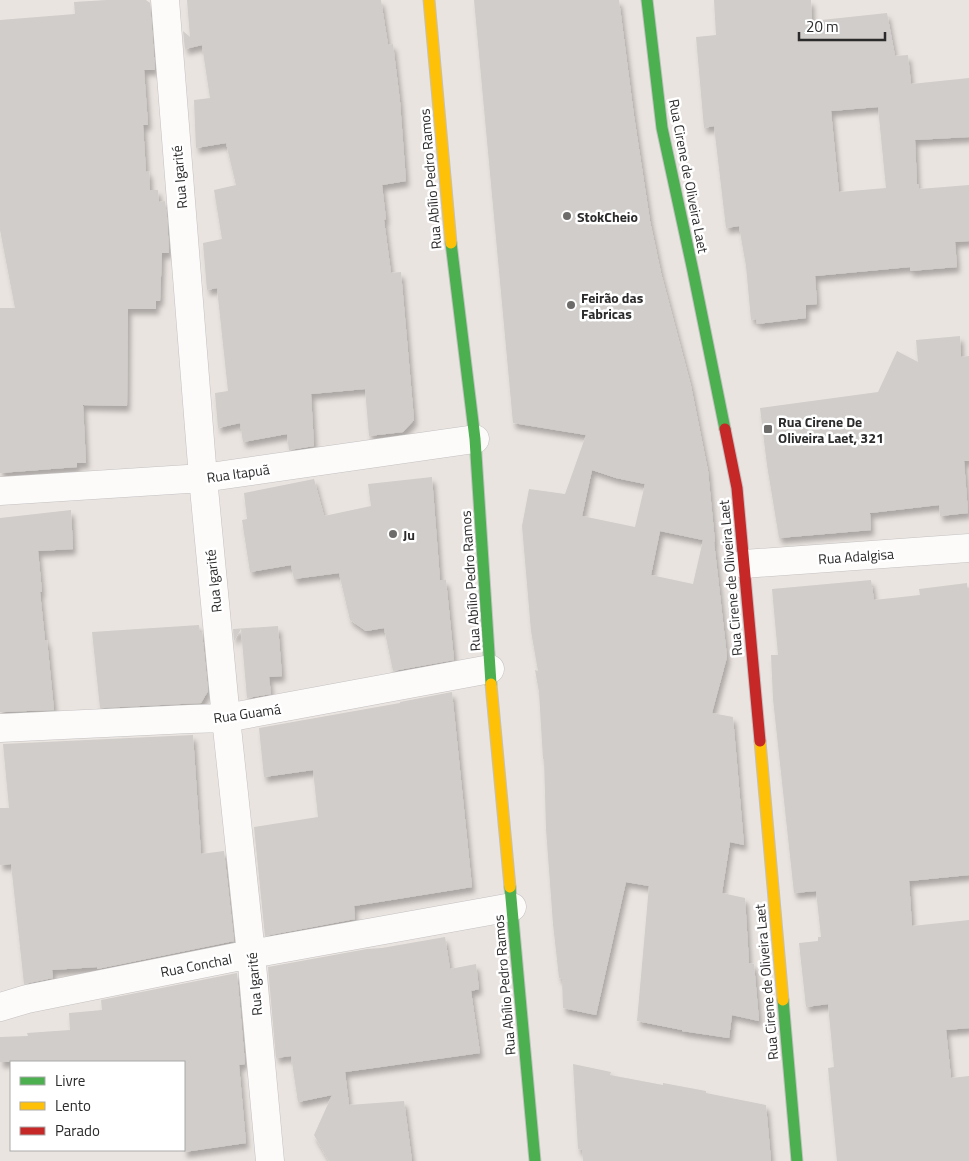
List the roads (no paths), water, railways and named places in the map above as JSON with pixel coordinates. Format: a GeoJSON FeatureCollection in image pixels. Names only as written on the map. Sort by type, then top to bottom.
{"type":"FeatureCollection","features":[{"type":"Feature","properties":{"kind":"main road","name":"Rua Abílio Pedro Ramos"},"geometry":{"type":"LineString","coordinates":[[429,0],[452,250],[475,439],[490,669],[535,1161]]}},
{"type":"Feature","properties":{"kind":"main road","name":"Rua Cirene de Oliveira Laet"},"geometry":{"type":"LineString","coordinates":[[647,0],[662,128],[737,488],[797,1161]]}},
{"type":"Feature","properties":{"kind":"street","name":"Rua Igarité"},"geometry":{"type":"LineString","coordinates":[[165,0],[203,478],[270,1161]]}},
{"type":"Feature","properties":{"kind":"street","name":"Rua Itapuã"},"geometry":{"type":"LineString","coordinates":[[0,490],[203,478],[475,439]]}},
{"type":"Feature","properties":{"kind":"street","name":"Rua Adalgisa"},"geometry":{"type":"LineString","coordinates":[[744,564],[969,548]]}},
{"type":"Feature","properties":{"kind":"street","name":"Rua Guamá"},"geometry":{"type":"LineString","coordinates":[[0,728],[226,718],[490,669]]}},
{"type":"Feature","properties":{"kind":"street","name":"Rua Conchal"},"geometry":{"type":"LineString","coordinates":[[0,1007],[27,999],[251,954],[512,907]]}},
{"type":"Feature","properties":{"kind":"place","name":"StokCheio"},"geometry":{"type":"Point","coordinates":[567,216]}},
{"type":"Feature","properties":{"kind":"place","name":"Feirão das Fabricas"},"geometry":{"type":"Point","coordinates":[571,305]}},
{"type":"Feature","properties":{"kind":"place","name":"Rua Cirene De Oliveira Laet, 321"},"geometry":{"type":"Point","coordinates":[768,429]}},
{"type":"Feature","properties":{"kind":"place","name":"Ju"},"geometry":{"type":"Point","coordinates":[393,534]}}]}
